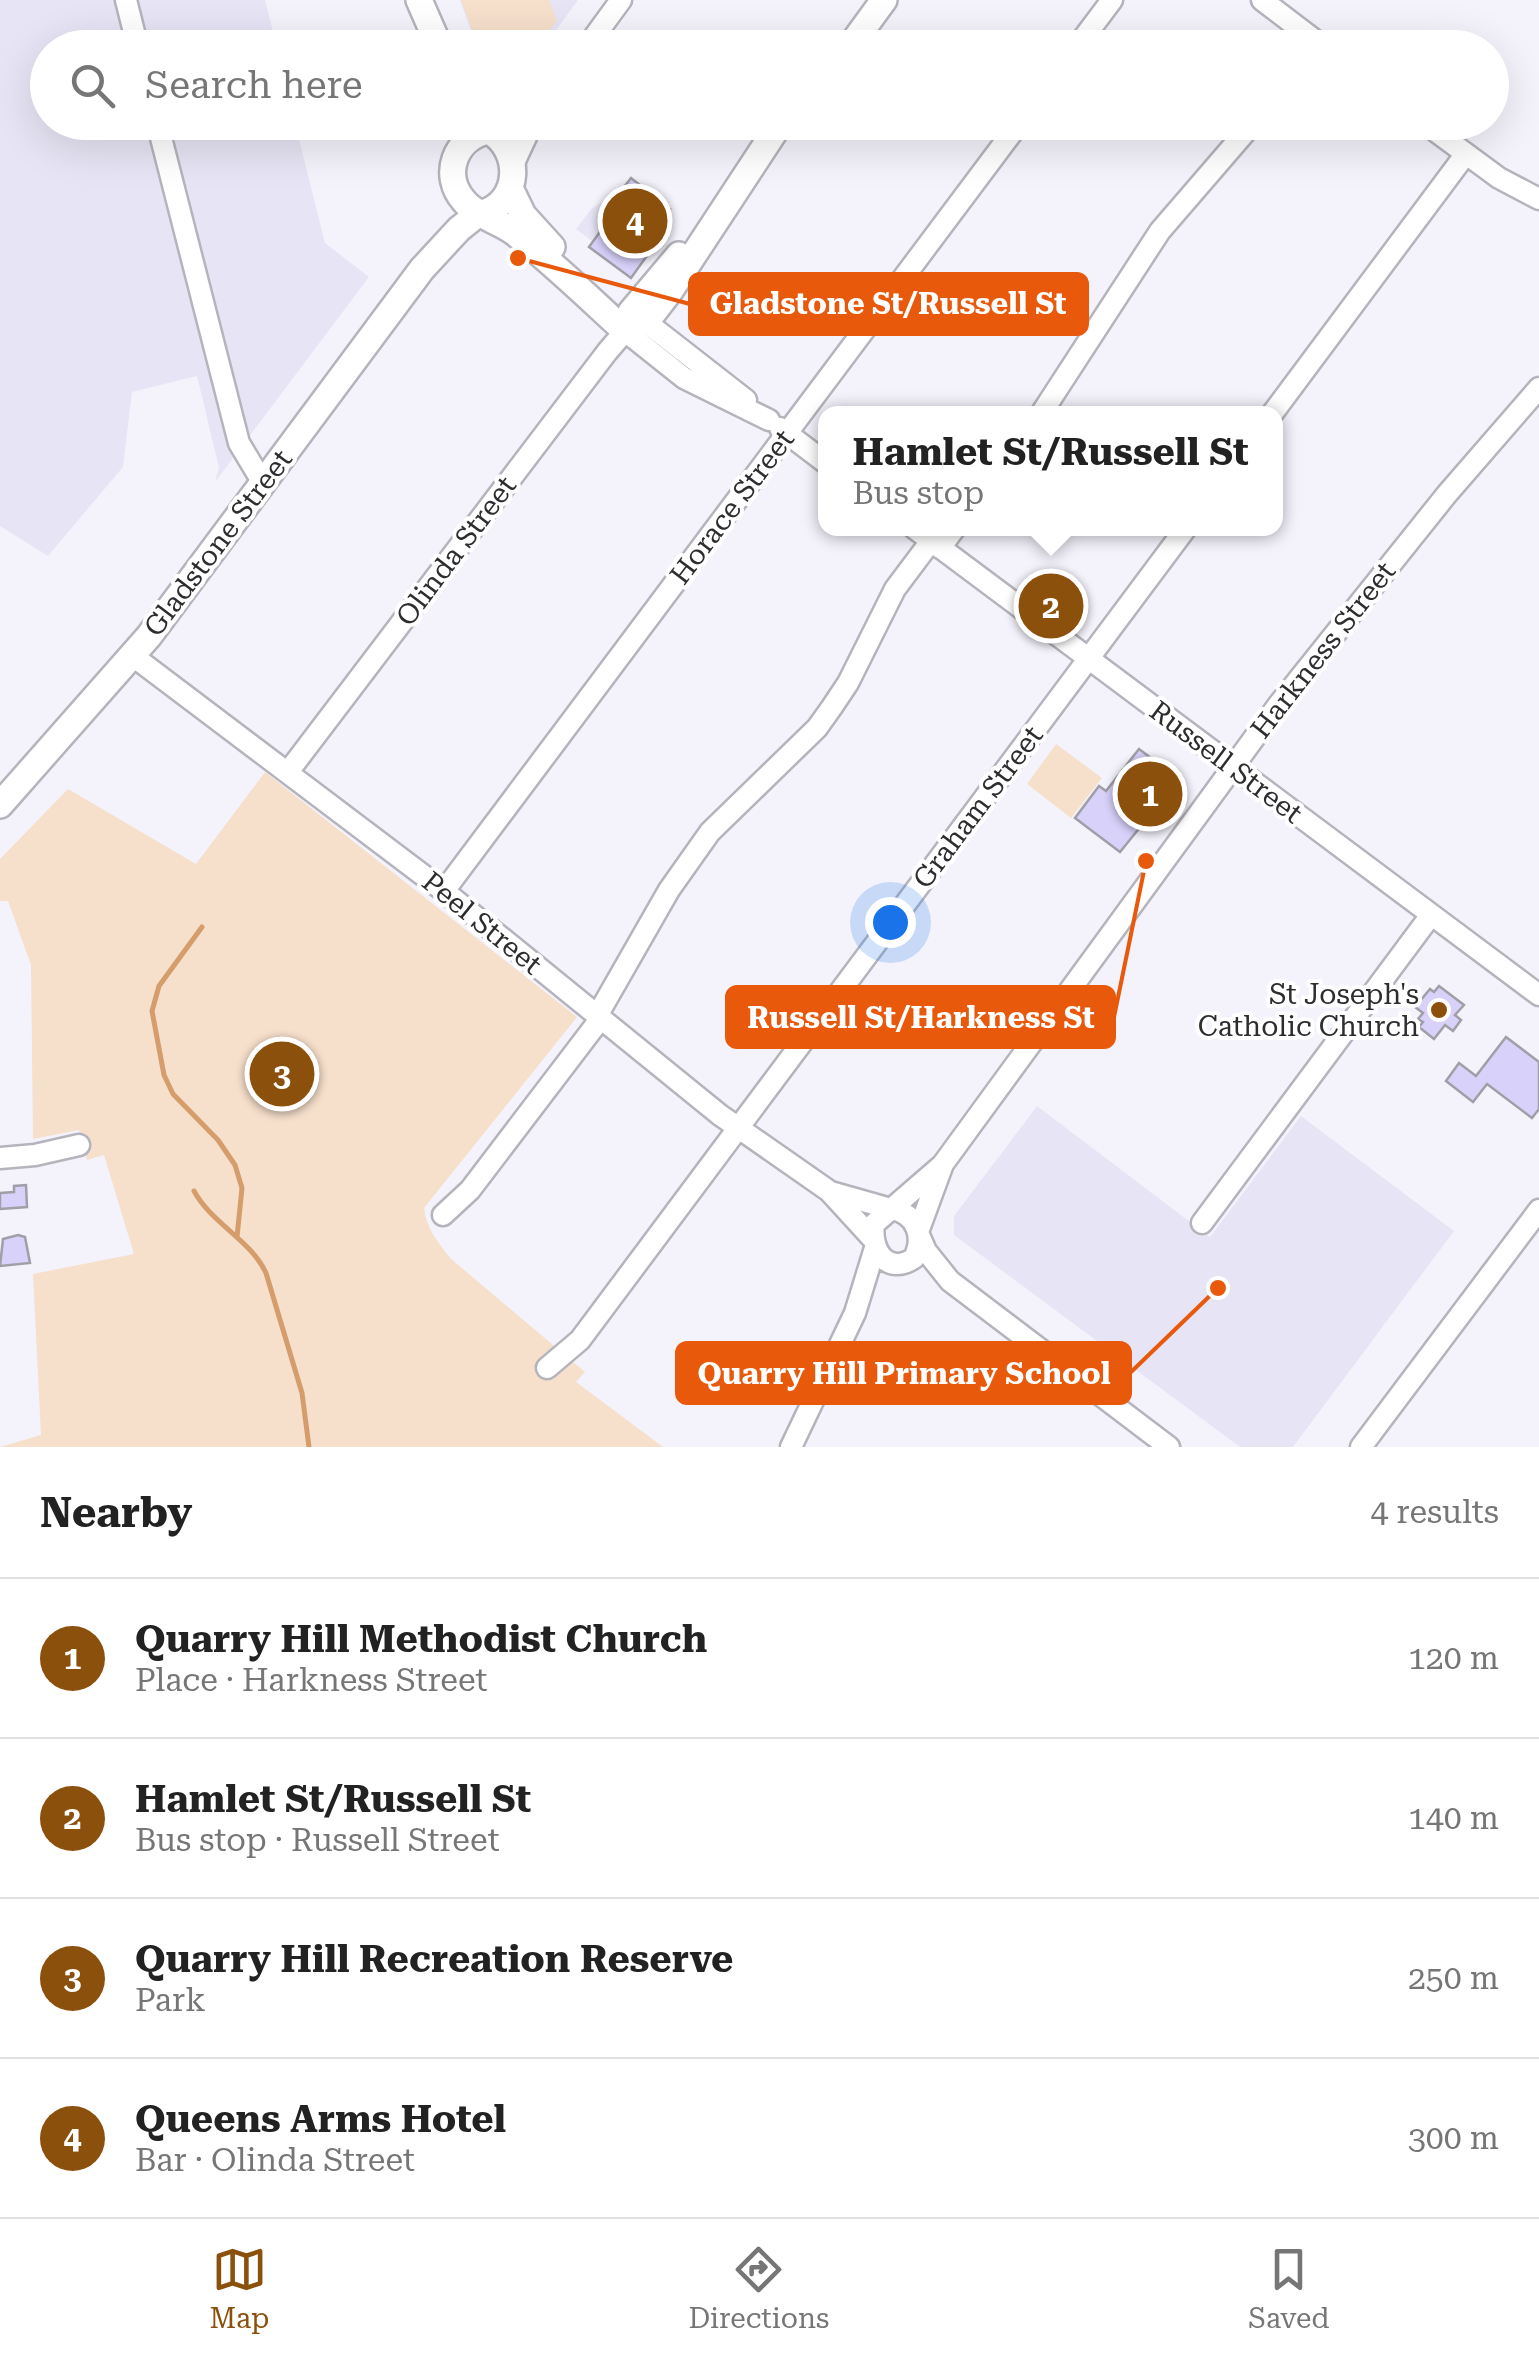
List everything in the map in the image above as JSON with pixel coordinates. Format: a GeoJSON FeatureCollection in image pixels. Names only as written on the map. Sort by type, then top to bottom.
{"type":"FeatureCollection","features":[{"type":"Feature","properties":{"kind":"main road"},"geometry":{"type":"LineString","coordinates":[[845,30],[866,0]]}},
{"type":"Feature","properties":{"kind":"main road"},"geometry":{"type":"LineString","coordinates":[[862,30],[884,0]]}},
{"type":"Feature","properties":{"kind":"main road"},"geometry":{"type":"LineString","coordinates":[[421,1],[428,30]]}},
{"type":"Feature","properties":{"kind":"main road"},"geometry":{"type":"LineString","coordinates":[[421,1],[433,30]]}},
{"type":"Feature","properties":{"kind":"main road"},"geometry":{"type":"LineString","coordinates":[[452,140],[455,185],[461,199],[634,322]]}},
{"type":"Feature","properties":{"kind":"main road"},"geometry":{"type":"LineString","coordinates":[[455,156],[465,140]]}},
{"type":"Feature","properties":{"kind":"main road"},"geometry":{"type":"LineString","coordinates":[[502,140],[523,215],[634,322]]}},
{"type":"Feature","properties":{"kind":"main road","name":"Olinda Street"},"geometry":{"type":"LineString","coordinates":[[634,322],[658,278],[722,209],[771,140]]}},
{"type":"Feature","properties":{"kind":"main road"},"geometry":{"type":"LineString","coordinates":[[481,213],[496,208],[512,178]]}},
{"type":"Feature","properties":{"kind":"main road","name":"Gladstone Street"},"geometry":{"type":"LineString","coordinates":[[422,269],[455,185]]}},
{"type":"Feature","properties":{"kind":"main road","name":"Gladstone Street"},"geometry":{"type":"LineString","coordinates":[[0,805],[133,656],[422,269],[459,229],[481,213]]}},
{"type":"Feature","properties":{"kind":"street"},"geometry":{"type":"LineString","coordinates":[[126,0],[134,30]]}},
{"type":"Feature","properties":{"kind":"street"},"geometry":{"type":"LineString","coordinates":[[600,30],[622,0]]}},
{"type":"Feature","properties":{"kind":"street"},"geometry":{"type":"LineString","coordinates":[[1090,30],[1112,0]]}},
{"type":"Feature","properties":{"kind":"street"},"geometry":{"type":"LineString","coordinates":[[1262,0],[1299,30]]}},
{"type":"Feature","properties":{"kind":"street"},"geometry":{"type":"LineString","coordinates":[[163,140],[239,443],[263,484]]}},
{"type":"Feature","properties":{"kind":"street"},"geometry":{"type":"LineString","coordinates":[[512,178],[526,140]]}},
{"type":"Feature","properties":{"kind":"street","name":"Horace Street"},"geometry":{"type":"LineString","coordinates":[[444,891],[778,427],[1006,140]]}},
{"type":"Feature","properties":{"kind":"street"},"geometry":{"type":"LineString","coordinates":[[1046,406],[1160,231],[1238,140]]}},
{"type":"Feature","properties":{"kind":"street"},"geometry":{"type":"LineString","coordinates":[[1446,140],[1539,200]]}},
{"type":"Feature","properties":{"kind":"street"},"geometry":{"type":"LineString","coordinates":[[1278,406],[1465,155]]}},
{"type":"Feature","properties":{"kind":"street"},"geometry":{"type":"LineString","coordinates":[[634,322],[818,457]]}},
{"type":"Feature","properties":{"kind":"street","name":"Olinda Street"},"geometry":{"type":"LineString","coordinates":[[288,772],[606,352],[634,322]]}},
{"type":"Feature","properties":{"kind":"street","name":"Harkness Street"},"geometry":{"type":"LineString","coordinates":[[891,1210],[943,1164],[1232,766],[1339,628],[1539,388]]}},
{"type":"Feature","properties":{"kind":"street","name":"Russell Street"},"geometry":{"type":"LineString","coordinates":[[924,536],[1539,995]]}},
{"type":"Feature","properties":{"kind":"street"},"geometry":{"type":"LineString","coordinates":[[443,1214],[464,1199],[599,1017],[670,890],[703,842],[725,815],[817,728],[848,683],[895,589],[946,536]]}},
{"type":"Feature","properties":{"kind":"street","name":"Graham Street"},"geometry":{"type":"LineString","coordinates":[[547,1368],[580,1340],[1180,536]]}},
{"type":"Feature","properties":{"kind":"street","name":"Peel Street"},"geometry":{"type":"LineString","coordinates":[[133,656],[444,891],[737,1128],[829,1191],[874,1243]]}},
{"type":"Feature","properties":{"kind":"street"},"geometry":{"type":"LineString","coordinates":[[1202,1223],[1431,915]]}},
{"type":"Feature","properties":{"kind":"street"},"geometry":{"type":"LineString","coordinates":[[0,1158],[79,1146]]}},
{"type":"Feature","properties":{"kind":"street","name":"Harkness Street"},"geometry":{"type":"LineString","coordinates":[[919,1234],[943,1164]]}},
{"type":"Feature","properties":{"kind":"street","name":"Peel Street"},"geometry":{"type":"LineString","coordinates":[[829,1191],[891,1210]]}},
{"type":"Feature","properties":{"kind":"street"},"geometry":{"type":"LineString","coordinates":[[790,1447],[855,1313],[877,1218],[891,1210],[908,1215],[926,1251],[950,1282],[1170,1447]]}},
{"type":"Feature","properties":{"kind":"street"},"geometry":{"type":"LineString","coordinates":[[1362,1447],[1539,1210]]}},
{"type":"Feature","properties":{"kind":"street"},"geometry":{"type":"LineString","coordinates":[[855,1313],[898,1265],[914,1258],[919,1234]]}},
{"type":"Feature","properties":{"kind":"street"},"geometry":{"type":"LineString","coordinates":[[874,1243],[883,1260],[950,1282]]}},
{"type":"Feature","properties":{"kind":"shaded area"},"geometry":{"type":"Polygon","coordinates":[[[0,0],[265,0],[273,30],[30,30],[30,140],[299,140],[325,243],[369,277],[215,482],[219,468],[197,376],[132,392],[123,467],[48,556],[0,526],[0,0]]]}},
{"type":"Feature","properties":{"kind":"shaded area"},"geometry":{"type":"Polygon","coordinates":[[[460,0],[578,0],[556,30],[471,30],[460,0]]]}},
{"type":"Feature","properties":{"kind":"shaded area"},"geometry":{"type":"Polygon","coordinates":[[[461,0],[549,0],[557,21],[549,30],[472,30],[461,0]]]}},
{"type":"Feature","properties":{"kind":"shaded area"},"geometry":{"type":"Polygon","coordinates":[[[635,180],[672,209],[628,268],[576,229],[592,208],[620,199],[635,180]]]}},
{"type":"Feature","properties":{"kind":"shaded area"},"geometry":{"type":"Polygon","coordinates":[[[1056,744],[1102,778],[1071,818],[1027,784],[1056,744]]]}},
{"type":"Feature","properties":{"kind":"shaded area"},"geometry":{"type":"Polygon","coordinates":[[[265,772],[577,1017],[424,1208],[425,1215],[450,1258],[585,1372],[576,1382],[663,1447],[0,1447],[41,1435],[33,1274],[134,1254],[104,1155],[87,1160],[79,1130],[33,1139],[31,965],[8,901],[0,901],[0,859],[68,789],[196,864],[265,772]]]}},
{"type":"Feature","properties":{"kind":"shaded area"},"geometry":{"type":"Polygon","coordinates":[[[1037,1106],[1210,1237],[1301,1116],[1454,1231],[1293,1447],[1240,1447],[954,1235],[954,1216],[1037,1106]]]}},
{"type":"Feature","properties":{"kind":"building"},"geometry":{"type":"Polygon","coordinates":[[[631,178],[670,209],[660,224],[666,229],[631,278],[589,247],[610,218],[644,204],[624,187],[631,178]]]}},
{"type":"Feature","properties":{"kind":"building"},"geometry":{"type":"Polygon","coordinates":[[[1139,749],[1179,779],[1120,852],[1075,818],[1099,786],[1106,791],[1139,749]]]}},
{"type":"Feature","properties":{"kind":"building","name":"St Joseph's Catholic Church"},"geometry":{"type":"Polygon","coordinates":[[[1439,986],[1464,1005],[1455,1015],[1461,1020],[1453,1031],[1445,1025],[1434,1039],[1419,1027],[1423,1022],[1418,1019],[1423,1013],[1415,1007],[1430,989],[1434,992],[1439,986]]]}},
{"type":"Feature","properties":{"kind":"building"},"geometry":{"type":"Polygon","coordinates":[[[1506,1037],[1539,1062],[1539,1109],[1532,1118],[1487,1084],[1473,1102],[1446,1081],[1459,1063],[1476,1076],[1506,1037]]]}},
{"type":"Feature","properties":{"kind":"building"},"geometry":{"type":"Polygon","coordinates":[[[26,1185],[27,1207],[0,1209],[0,1193],[14,1192],[14,1186],[26,1185]]]}},
{"type":"Feature","properties":{"kind":"building"},"geometry":{"type":"Polygon","coordinates":[[[25,1237],[30,1263],[0,1266],[3,1239],[25,1237]]]}},
{"type":"Feature","properties":{"kind":"waterway"},"geometry":{"type":"LineString","coordinates":[[202,927],[159,986],[152,1011],[164,1075],[173,1094],[218,1140],[235,1165],[242,1188],[237,1237]]}},
{"type":"Feature","properties":{"kind":"waterway"},"geometry":{"type":"LineString","coordinates":[[194,1191],[211,1213],[251,1250],[266,1273],[302,1393],[309,1447]]}},
{"type":"Feature","properties":{"kind":"place","name":"Queens Arms Hotel"},"geometry":{"type":"Point","coordinates":[635,221]}},
{"type":"Feature","properties":{"kind":"place","name":"Gladstone St/Russell St"},"geometry":{"type":"Point","coordinates":[518,258]}},
{"type":"Feature","properties":{"kind":"place","name":"Hamlet St/Russell St"},"geometry":{"type":"Point","coordinates":[1051,606]}},
{"type":"Feature","properties":{"kind":"place","name":"Quarry Hill Methodist Church"},"geometry":{"type":"Point","coordinates":[1150,794]}},
{"type":"Feature","properties":{"kind":"place","name":"Russell St/Harkness St"},"geometry":{"type":"Point","coordinates":[1146,861]}},
{"type":"Feature","properties":{"kind":"place","name":"St Joseph's Catholic Church"},"geometry":{"type":"Point","coordinates":[1439,1010]}},
{"type":"Feature","properties":{"kind":"place","name":"Quarry Hill Recreation Reserve"},"geometry":{"type":"Point","coordinates":[282,1074]}},
{"type":"Feature","properties":{"kind":"place","name":"Quarry Hill Primary School"},"geometry":{"type":"Point","coordinates":[1218,1288]}}]}
